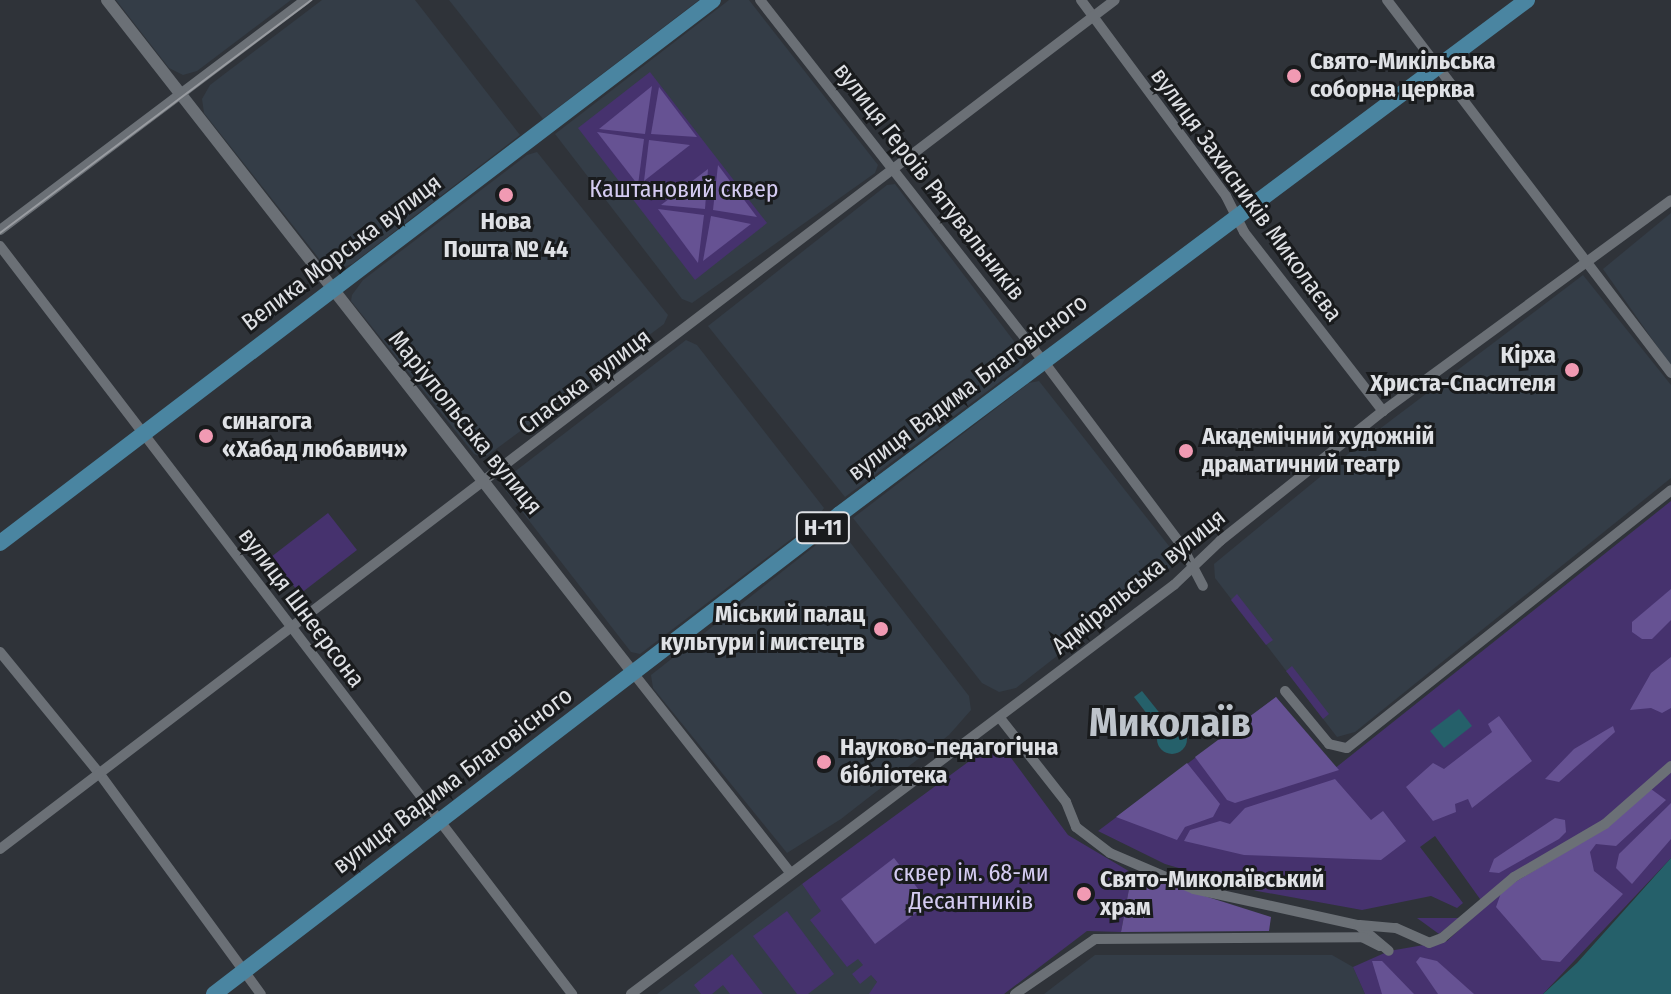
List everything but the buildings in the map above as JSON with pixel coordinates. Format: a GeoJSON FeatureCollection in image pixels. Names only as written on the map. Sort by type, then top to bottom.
{"type":"FeatureCollection","features":[{"type":"Feature","properties":{"kind":"main road","name":"Велика Морська вулиця"},"geometry":{"type":"LineString","coordinates":[[0,543],[713,0]]}},
{"type":"Feature","properties":{"kind":"main road","name":"вулиця Вадима Благовісного"},"geometry":{"type":"LineString","coordinates":[[214,994],[1235,217],[1527,0]]}},
{"type":"Feature","properties":{"kind":"street","name":"Маріупольська вулиця"},"geometry":{"type":"LineString","coordinates":[[107,0],[331,291],[484,478],[790,872]]}},
{"type":"Feature","properties":{"kind":"street"},"geometry":{"type":"LineString","coordinates":[[0,230],[305,0]]}},
{"type":"Feature","properties":{"kind":"street","name":"вулиця Героїв Рятувальників"},"geometry":{"type":"LineString","coordinates":[[760,0],[896,169],[1044,362],[1193,566],[1203,586]]}},
{"type":"Feature","properties":{"kind":"street","name":"вулиця Захисників Миколаєва"},"geometry":{"type":"LineString","coordinates":[[1081,0],[1226,196],[1235,217],[1383,411]]}},
{"type":"Feature","properties":{"kind":"street","name":"Спаська вулиця"},"geometry":{"type":"LineString","coordinates":[[0,849],[484,478],[506,467],[1115,0]]}},
{"type":"Feature","properties":{"kind":"street"},"geometry":{"type":"LineString","coordinates":[[1387,0],[1575,241],[1586,263],[1671,373]]}},
{"type":"Feature","properties":{"kind":"street","name":"Адміральська вулиця"},"geometry":{"type":"LineString","coordinates":[[631,994],[790,872],[1000,718],[1383,411],[1671,200]]}},
{"type":"Feature","properties":{"kind":"street","name":"вулиця Шнеєрсона"},"geometry":{"type":"LineString","coordinates":[[0,246],[141,436],[572,994]]}},
{"type":"Feature","properties":{"kind":"street"},"geometry":{"type":"LineString","coordinates":[[1285,691],[1329,744],[1341,750],[1671,490]]}},
{"type":"Feature","properties":{"kind":"street"},"geometry":{"type":"LineString","coordinates":[[0,652],[99,773],[261,994]]}},
{"type":"Feature","properties":{"kind":"street"},"geometry":{"type":"LineString","coordinates":[[1000,718],[1066,802],[1076,827],[1110,853],[1171,881],[1234,900],[1358,925],[1396,928],[1429,943],[1442,938],[1514,877],[1605,824],[1671,766]]}},
{"type":"Feature","properties":{"kind":"street"},"geometry":{"type":"LineString","coordinates":[[1015,994],[1095,939],[1362,937],[1389,951],[1358,925]]}},
{"type":"Feature","properties":{"kind":"shaded area"},"geometry":{"type":"Polygon","coordinates":[[[116,0],[291,0],[197,71],[183,75],[169,68],[116,0]]]}},
{"type":"Feature","properties":{"kind":"shaded area"},"geometry":{"type":"Polygon","coordinates":[[[322,0],[415,0],[520,135],[352,264],[335,270],[321,261],[204,113],[202,99],[210,85],[322,0]]]}},
{"type":"Feature","properties":{"kind":"shaded area"},"geometry":{"type":"Polygon","coordinates":[[[449,0],[699,0],[543,119],[449,0]]]}},
{"type":"Feature","properties":{"kind":"shaded area"},"geometry":{"type":"Polygon","coordinates":[[[729,0],[749,0],[878,165],[875,173],[692,303],[682,299],[555,134],[729,0]]]}},
{"type":"Feature","properties":{"kind":"shaded area"},"geometry":{"type":"Polygon","coordinates":[[[537,152],[668,315],[664,324],[484,458],[474,454],[351,301],[352,295],[363,280],[527,155],[537,152]]]}},
{"type":"Feature","properties":{"kind":"shaded area"},"geometry":{"type":"Polygon","coordinates":[[[895,184],[1026,357],[1021,366],[845,497],[708,326],[887,185],[895,184]]]}},
{"type":"Feature","properties":{"kind":"shaded area"},"geometry":{"type":"Polygon","coordinates":[[[1671,213],[1671,366],[1603,269],[1671,213]]]}},
{"type":"Feature","properties":{"kind":"shaded area"},"geometry":{"type":"Polygon","coordinates":[[[1583,275],[1671,385],[1671,478],[1355,732],[1337,737],[1215,578],[1214,564],[1365,440],[1583,275]]]}},
{"type":"Feature","properties":{"kind":"shaded area"},"geometry":{"type":"Polygon","coordinates":[[[686,340],[697,345],[824,508],[815,521],[640,654],[631,652],[506,491],[505,479],[686,340]]]}},
{"type":"Feature","properties":{"kind":"shaded area"},"geometry":{"type":"Polygon","coordinates":[[[1039,381],[1180,560],[1016,688],[999,692],[982,683],[853,518],[1029,383],[1039,381]]]}},
{"type":"Feature","properties":{"kind":"shaded area"},"geometry":{"type":"Polygon","coordinates":[[[835,530],[846,537],[969,696],[971,710],[949,735],[841,819],[787,853],[653,688],[651,675],[835,530]]]}},
{"type":"Feature","properties":{"kind":"shaded area"},"geometry":{"type":"Polygon","coordinates":[[[802,884],[886,994],[657,994],[802,884]]]}},
{"type":"Feature","properties":{"kind":"shaded area"},"geometry":{"type":"Polygon","coordinates":[[[1095,955],[1332,955],[1353,967],[1365,994],[1044,994],[1095,955]]]}},
{"type":"Feature","properties":{"kind":"green space","name":"Каштановий сквер"},"geometry":{"type":"Polygon","coordinates":[[[650,72],[767,223],[695,280],[578,128],[650,72]]]}},
{"type":"Feature","properties":{"kind":"green space"},"geometry":{"type":"Polygon","coordinates":[[[652,86],[645,134],[599,129],[652,86]]]}},
{"type":"Feature","properties":{"kind":"green space"},"geometry":{"type":"Polygon","coordinates":[[[659,87],[697,137],[651,134],[659,87]]]}},
{"type":"Feature","properties":{"kind":"green space"},"geometry":{"type":"Polygon","coordinates":[[[597,132],[644,139],[638,185],[597,132]]]}},
{"type":"Feature","properties":{"kind":"green space"},"geometry":{"type":"Polygon","coordinates":[[[649,140],[690,145],[644,181],[649,140]]]}},
{"type":"Feature","properties":{"kind":"green space"},"geometry":{"type":"Polygon","coordinates":[[[718,165],[757,217],[713,210],[718,165]]]}},
{"type":"Feature","properties":{"kind":"green space"},"geometry":{"type":"Polygon","coordinates":[[[708,169],[705,209],[661,205],[708,169]]]}},
{"type":"Feature","properties":{"kind":"green space"},"geometry":{"type":"Polygon","coordinates":[[[658,209],[704,215],[698,263],[658,209]]]}},
{"type":"Feature","properties":{"kind":"green space"},"geometry":{"type":"Polygon","coordinates":[[[711,216],[751,224],[703,261],[711,216]]]}},
{"type":"Feature","properties":{"kind":"green space"},"geometry":{"type":"Polygon","coordinates":[[[1671,501],[1671,858],[1543,994],[1365,994],[1353,967],[1389,951],[1447,941],[1485,906],[1435,836],[1420,847],[1463,903],[1457,908],[1431,896],[1362,910],[1257,891],[1165,864],[1098,831],[1276,697],[1334,769],[1671,501]]]}},
{"type":"Feature","properties":{"kind":"green space"},"geometry":{"type":"Polygon","coordinates":[[[328,513],[357,550],[300,594],[271,557],[328,513]]]}},
{"type":"Feature","properties":{"kind":"green space"},"geometry":{"type":"Polygon","coordinates":[[[1671,589],[1671,620],[1652,639],[1642,639],[1632,632],[1632,622],[1671,589]]]}},
{"type":"Feature","properties":{"kind":"green space"},"geometry":{"type":"Polygon","coordinates":[[[1237,594],[1273,640],[1266,645],[1231,600],[1237,594]]]}},
{"type":"Feature","properties":{"kind":"green space"},"geometry":{"type":"Polygon","coordinates":[[[1671,657],[1671,708],[1662,713],[1651,708],[1630,710],[1651,673],[1671,657]]]}},
{"type":"Feature","properties":{"kind":"green space"},"geometry":{"type":"Polygon","coordinates":[[[1292,666],[1329,714],[1323,719],[1286,671],[1292,666]]]}},
{"type":"Feature","properties":{"kind":"green space"},"geometry":{"type":"Polygon","coordinates":[[[1276,697],[1339,770],[1235,803],[1227,800],[1195,757],[1276,697]]]}},
{"type":"Feature","properties":{"kind":"green space"},"geometry":{"type":"Polygon","coordinates":[[[1499,716],[1532,761],[1472,808],[1468,799],[1455,804],[1456,812],[1433,821],[1406,787],[1433,763],[1444,769],[1492,732],[1488,724],[1499,716]]]}},
{"type":"Feature","properties":{"kind":"green space"},"geometry":{"type":"Polygon","coordinates":[[[1613,726],[1615,732],[1559,782],[1545,779],[1574,749],[1613,726]]]}},
{"type":"Feature","properties":{"kind":"green space","name":"сквер ім. 68-ми Десантників"},"geometry":{"type":"Polygon","coordinates":[[[994,743],[1003,747],[1068,835],[1132,873],[1121,932],[1087,931],[1004,994],[869,994],[877,982],[871,975],[860,984],[852,974],[863,965],[858,959],[847,967],[810,920],[821,911],[802,884],[994,743]]]}},
{"type":"Feature","properties":{"kind":"green space"},"geometry":{"type":"Polygon","coordinates":[[[1187,763],[1220,804],[1213,817],[1185,827],[1177,840],[1116,817],[1187,763]]]}},
{"type":"Feature","properties":{"kind":"green space"},"geometry":{"type":"Polygon","coordinates":[[[1335,779],[1371,820],[1383,811],[1406,841],[1381,860],[1244,855],[1184,841],[1190,830],[1220,821],[1230,824],[1245,808],[1335,779]]]}},
{"type":"Feature","properties":{"kind":"green space"},"geometry":{"type":"Polygon","coordinates":[[[1651,789],[1666,800],[1616,846],[1596,844],[1590,852],[1594,871],[1623,894],[1560,962],[1542,960],[1496,907],[1502,890],[1605,828],[1651,789]]]}},
{"type":"Feature","properties":{"kind":"green space"},"geometry":{"type":"Polygon","coordinates":[[[1671,803],[1671,839],[1632,884],[1616,868],[1619,854],[1671,803]]]}},
{"type":"Feature","properties":{"kind":"green space"},"geometry":{"type":"Polygon","coordinates":[[[1555,818],[1565,820],[1566,832],[1559,839],[1499,873],[1489,872],[1494,859],[1555,818]]]}},
{"type":"Feature","properties":{"kind":"green space"},"geometry":{"type":"Polygon","coordinates":[[[894,858],[929,903],[875,944],[841,899],[894,858]]]}},
{"type":"Feature","properties":{"kind":"green space"},"geometry":{"type":"Polygon","coordinates":[[[1132,873],[1271,917],[1269,931],[1121,932],[1132,873]]]}},
{"type":"Feature","properties":{"kind":"green space"},"geometry":{"type":"Polygon","coordinates":[[[787,911],[834,974],[808,994],[797,994],[753,936],[787,911]]]}},
{"type":"Feature","properties":{"kind":"green space"},"geometry":{"type":"Polygon","coordinates":[[[1417,918],[1459,918],[1439,934],[1417,918]]]}},
{"type":"Feature","properties":{"kind":"green space"},"geometry":{"type":"Polygon","coordinates":[[[732,954],[763,994],[730,994],[723,985],[712,994],[701,994],[694,985],[732,954]]]}},
{"type":"Feature","properties":{"kind":"green space"},"geometry":{"type":"Polygon","coordinates":[[[1420,957],[1437,961],[1474,994],[1438,994],[1416,962],[1420,957]]]}},
{"type":"Feature","properties":{"kind":"green space"},"geometry":{"type":"Polygon","coordinates":[[[1372,961],[1382,961],[1414,994],[1382,994],[1372,961]]]}},
{"type":"Feature","properties":{"kind":"water"},"geometry":{"type":"Polygon","coordinates":[[[1142,691],[1162,716],[1154,723],[1134,697],[1142,691]]]}},
{"type":"Feature","properties":{"kind":"water"},"geometry":{"type":"Polygon","coordinates":[[[1459,709],[1472,726],[1444,748],[1430,731],[1459,709]]]}},
{"type":"Feature","properties":{"kind":"water"},"geometry":{"type":"Polygon","coordinates":[[[1172,724],[1178,725],[1186,733],[1186,745],[1178,753],[1172,754],[1166,753],[1158,745],[1157,739],[1158,733],[1166,725],[1172,724]]]}},
{"type":"Feature","properties":{"kind":"water"},"geometry":{"type":"Polygon","coordinates":[[[1671,858],[1671,994],[1543,994],[1577,963],[1671,858]]]}},
{"type":"Feature","properties":{"kind":"tram line"},"geometry":{"type":"LineString","coordinates":[[0,233],[311,0]]}},
{"type":"Feature","properties":{"kind":"place","name":"Свято-Микільська соборна церква"},"geometry":{"type":"Point","coordinates":[1294,76]}},
{"type":"Feature","properties":{"kind":"place","name":"Нова Пошта № 44"},"geometry":{"type":"Point","coordinates":[506,195]}},
{"type":"Feature","properties":{"kind":"place","name":"Кірха Христа-Спасителя"},"geometry":{"type":"Point","coordinates":[1572,370]}},
{"type":"Feature","properties":{"kind":"place","name":"синагога «Хабад любавич»"},"geometry":{"type":"Point","coordinates":[206,436]}},
{"type":"Feature","properties":{"kind":"place","name":"Академічний художній драматичний театр"},"geometry":{"type":"Point","coordinates":[1186,451]}},
{"type":"Feature","properties":{"kind":"place","name":"Міський палац культури і мистецтв"},"geometry":{"type":"Point","coordinates":[881,629]}},
{"type":"Feature","properties":{"kind":"place","name":"Науково-педагогічна бібліотека"},"geometry":{"type":"Point","coordinates":[824,762]}},
{"type":"Feature","properties":{"kind":"place","name":"Свято-Миколаївський храм"},"geometry":{"type":"Point","coordinates":[1084,894]}},
{"type":"Feature","properties":{"kind":"district","name":"Миколаїв"},"geometry":{"type":"Point","coordinates":[1170,723]}}]}
